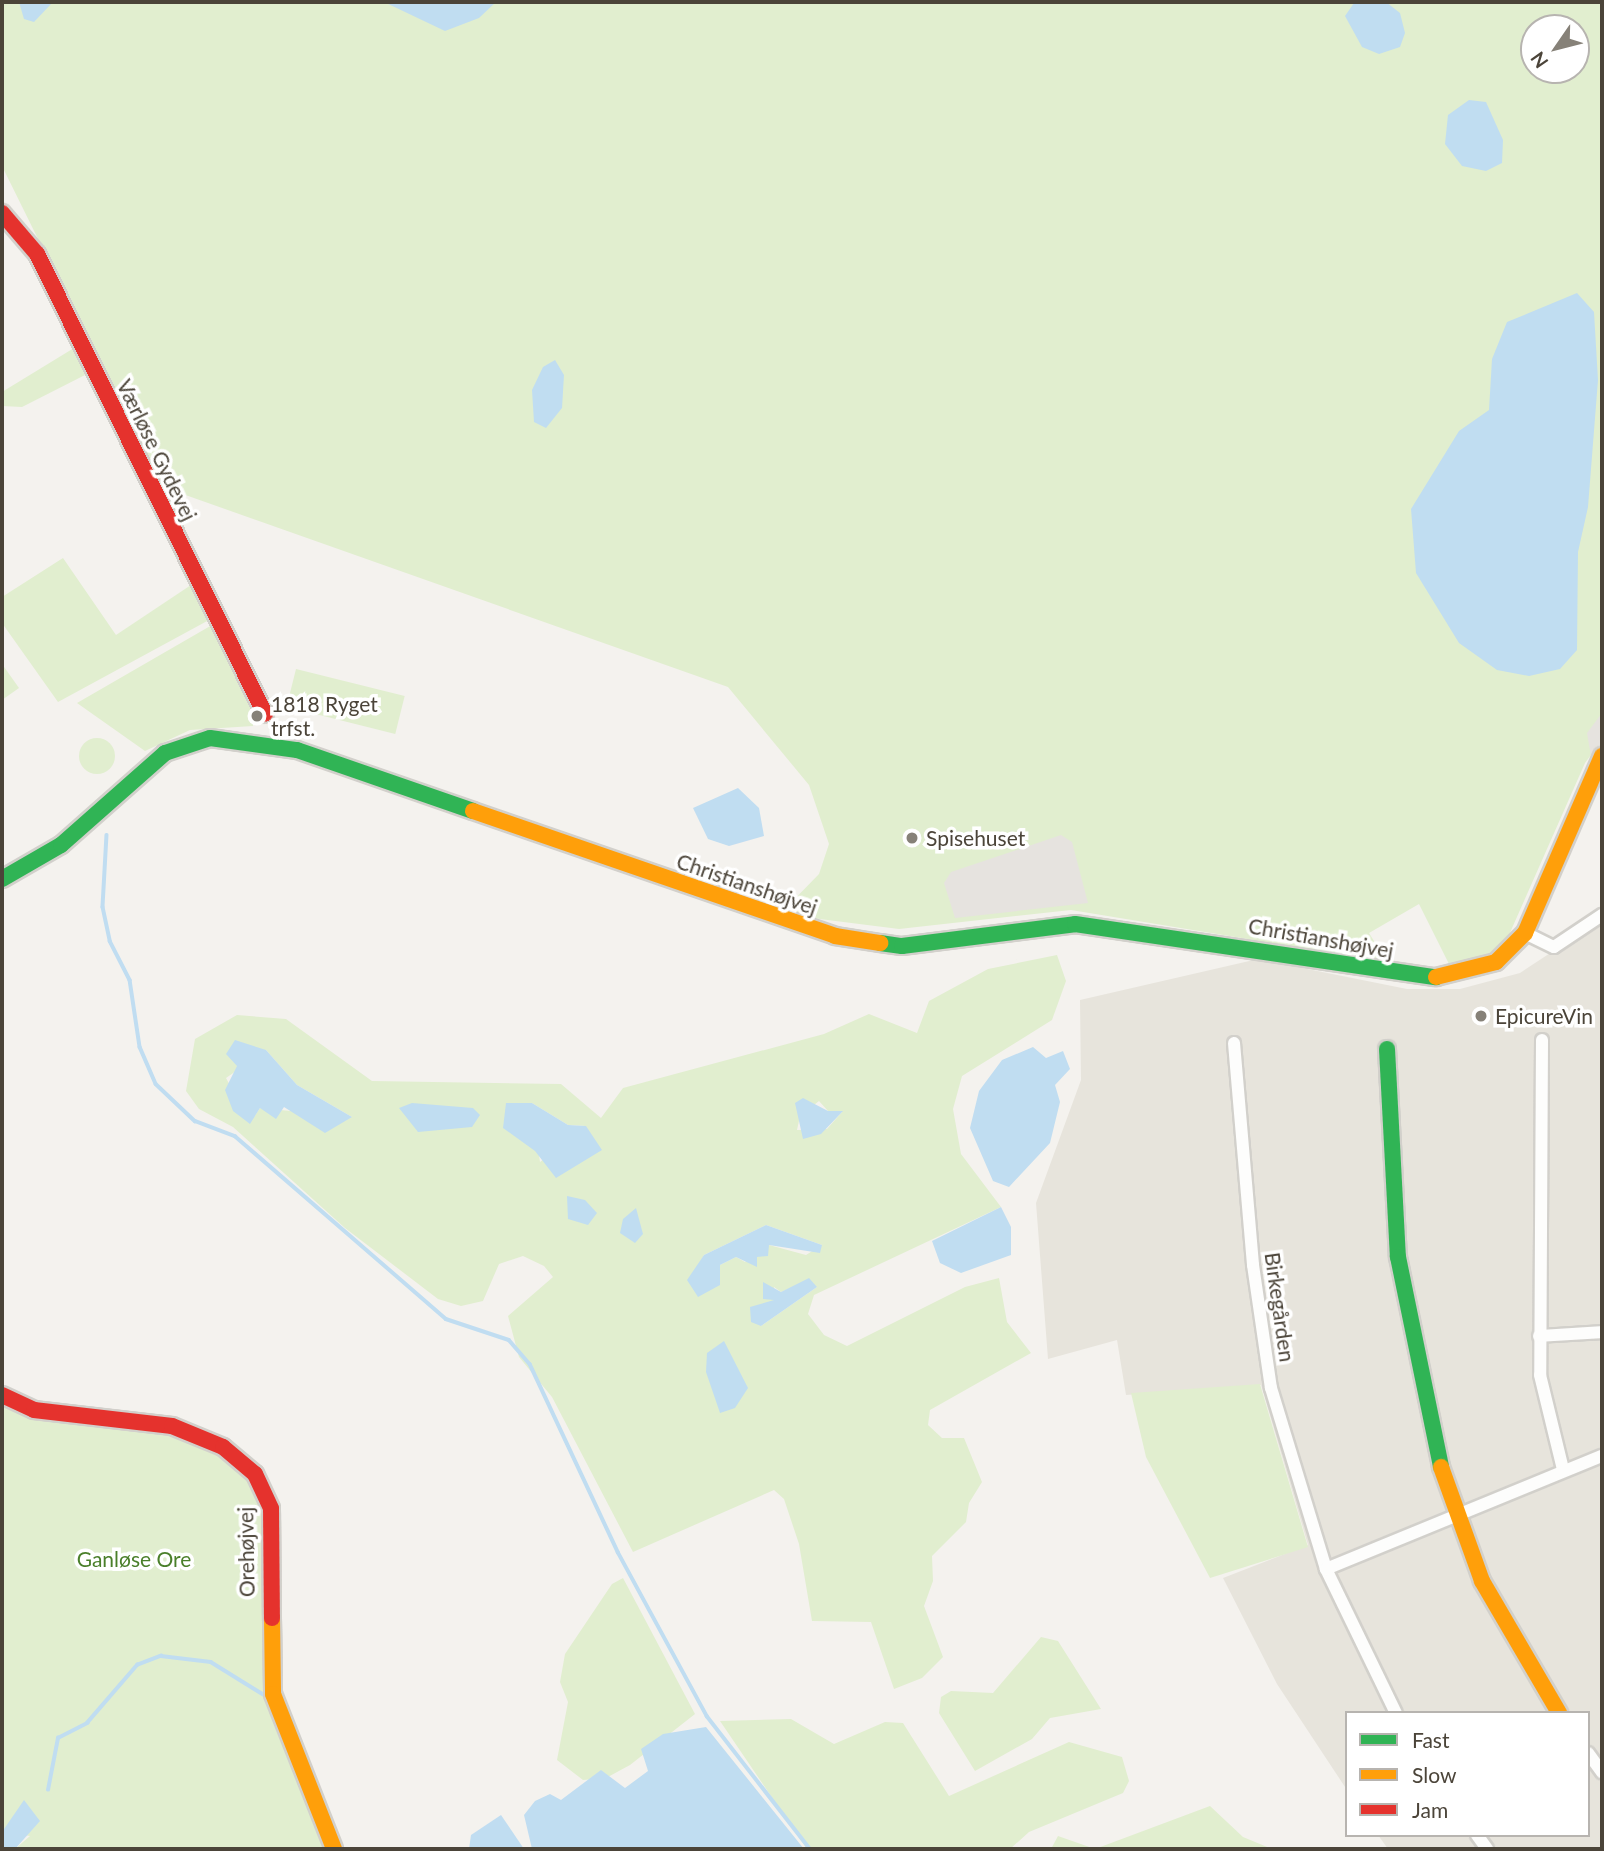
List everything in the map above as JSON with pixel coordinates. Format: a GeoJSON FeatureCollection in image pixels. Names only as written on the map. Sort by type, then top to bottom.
{"type":"FeatureCollection","features":[{"type":"Feature","properties":{"kind":"street","name":"Værløse Gydevej"},"geometry":{"type":"LineString","coordinates":[[2,213],[37,254],[265,714]]}},
{"type":"Feature","properties":{"kind":"street","name":"Christianshøjvej"},"geometry":{"type":"LineString","coordinates":[[2,879],[61,845],[165,753],[210,738],[238,738],[297,750],[784,920],[870,942],[938,943],[1075,923],[1434,978],[1488,967],[1525,933],[1602,756]]}},
{"type":"Feature","properties":{"kind":"street"},"geometry":{"type":"LineString","coordinates":[[1525,933],[1554,947],[1602,915]]}},
{"type":"Feature","properties":{"kind":"street"},"geometry":{"type":"LineString","coordinates":[[1542,1040],[1539,1336],[1549,1426],[1563,1469]]}},
{"type":"Feature","properties":{"kind":"street","name":"Birkegården"},"geometry":{"type":"LineString","coordinates":[[1234,1043],[1267,1368],[1290,1463],[1326,1569],[1395,1711]]}},
{"type":"Feature","properties":{"kind":"street"},"geometry":{"type":"LineString","coordinates":[[1387,1049],[1398,1257],[1411,1348],[1455,1512],[1491,1598],[1558,1711]]}},
{"type":"Feature","properties":{"kind":"street"},"geometry":{"type":"LineString","coordinates":[[1539,1336],[1602,1332]]}},
{"type":"Feature","properties":{"kind":"street","name":"Orehøjvej"},"geometry":{"type":"LineString","coordinates":[[2,1395],[34,1410],[172,1426],[223,1447],[255,1474],[271,1509],[273,1694],[334,1849]]}},
{"type":"Feature","properties":{"kind":"street"},"geometry":{"type":"LineString","coordinates":[[1326,1569],[1455,1512],[1602,1456]]}},
{"type":"Feature","properties":{"kind":"street"},"geometry":{"type":"LineString","coordinates":[[1590,1756],[1602,1772]]}},
{"type":"Feature","properties":{"kind":"shaded area"},"geometry":{"type":"Polygon","coordinates":[[[1602,713],[1602,747],[1592,762],[1587,733],[1602,713]]]}},
{"type":"Feature","properties":{"kind":"shaded area"},"geometry":{"type":"Polygon","coordinates":[[[1061,835],[1072,842],[1088,903],[955,918],[944,883],[951,872],[1061,835]]]}},
{"type":"Feature","properties":{"kind":"shaded area"},"geometry":{"type":"Polygon","coordinates":[[[1602,919],[1602,1849],[1388,1849],[1379,1837],[1590,1837],[1590,1711],[1345,1711],[1345,1787],[1277,1684],[1223,1578],[1308,1545],[1261,1385],[1126,1395],[1117,1340],[1048,1359],[1036,1203],[1081,1080],[1080,1000],[1258,959],[1407,989],[1460,989],[1520,973],[1602,919]]]}},
{"type":"Feature","properties":{"kind":"green space"},"geometry":{"type":"Polygon","coordinates":[[[2,2],[1602,2],[1602,740],[1585,763],[1505,944],[1480,962],[1451,968],[1419,904],[1369,933],[1387,962],[1071,910],[899,929],[780,914],[819,874],[829,844],[809,785],[728,687],[160,486],[2,166],[2,2]]]}},
{"type":"Feature","properties":{"kind":"green space"},"geometry":{"type":"Polygon","coordinates":[[[74,348],[85,375],[22,407],[2,406],[2,392],[74,348]]]}},
{"type":"Feature","properties":{"kind":"green space"},"geometry":{"type":"Polygon","coordinates":[[[63,558],[116,635],[191,585],[209,620],[58,702],[2,623],[2,597],[63,558]]]}},
{"type":"Feature","properties":{"kind":"green space"},"geometry":{"type":"Polygon","coordinates":[[[212,625],[253,704],[253,726],[190,730],[145,751],[77,703],[212,625]]]}},
{"type":"Feature","properties":{"kind":"green space"},"geometry":{"type":"Polygon","coordinates":[[[2,664],[19,688],[2,700],[2,664]]]}},
{"type":"Feature","properties":{"kind":"green space"},"geometry":{"type":"Polygon","coordinates":[[[296,669],[405,696],[395,734],[287,707],[296,669]]]}},
{"type":"Feature","properties":{"kind":"green space"},"geometry":{"type":"Polygon","coordinates":[[[97,738],[109,744],[115,756],[109,768],[97,774],[85,768],[79,756],[85,744],[97,738]]]}},
{"type":"Feature","properties":{"kind":"green space"},"geometry":{"type":"Polygon","coordinates":[[[1057,955],[1066,981],[1052,1020],[962,1076],[953,1109],[961,1154],[1001,1207],[814,1295],[808,1314],[824,1335],[847,1346],[965,1287],[999,1278],[1007,1322],[1031,1353],[930,1410],[928,1425],[942,1438],[964,1438],[982,1482],[969,1503],[966,1522],[932,1556],[933,1581],[924,1606],[943,1657],[922,1678],[894,1689],[871,1622],[812,1621],[799,1544],[784,1499],[774,1490],[633,1552],[552,1397],[519,1357],[508,1316],[553,1277],[544,1266],[523,1256],[499,1264],[483,1301],[461,1306],[438,1299],[345,1228],[233,1127],[199,1109],[186,1091],[195,1039],[237,1015],[286,1019],[372,1081],[561,1084],[601,1118],[623,1088],[824,1034],[869,1014],[917,1033],[929,1001],[988,969],[1057,955]],[[266,1050],[226,1078],[250,1123],[260,1108],[352,1117],[297,1085],[266,1050]],[[819,1101],[800,1116],[797,1130],[827,1129],[842,1112],[828,1111],[819,1101]],[[532,1103],[540,1162],[586,1126],[568,1125],[532,1103]],[[766,1225],[704,1255],[693,1274],[718,1275],[720,1265],[736,1257],[745,1262],[769,1245],[806,1255],[822,1245],[766,1225]],[[801,1284],[781,1292],[774,1287],[775,1300],[767,1307],[750,1307],[761,1326],[817,1287],[801,1284]]]}},
{"type":"Feature","properties":{"kind":"green space"},"geometry":{"type":"Polygon","coordinates":[[[1260,1384],[1308,1547],[1210,1578],[1146,1457],[1131,1393],[1260,1384]]]}},
{"type":"Feature","properties":{"kind":"green space","name":"Ganløse Ore"},"geometry":{"type":"Polygon","coordinates":[[[2,1392],[30,1411],[171,1430],[233,1454],[268,1510],[263,1684],[325,1849],[15,1849],[30,1836],[2,1832],[2,1392]]]}},
{"type":"Feature","properties":{"kind":"green space"},"geometry":{"type":"Polygon","coordinates":[[[623,1578],[695,1714],[630,1765],[606,1778],[583,1780],[557,1760],[568,1702],[560,1682],[565,1654],[612,1584],[623,1578]]]}},
{"type":"Feature","properties":{"kind":"green space"},"geometry":{"type":"Polygon","coordinates":[[[1041,1637],[1058,1641],[1101,1709],[1050,1718],[1032,1739],[975,1771],[939,1713],[941,1697],[951,1691],[993,1693],[1041,1637]]]}},
{"type":"Feature","properties":{"kind":"green space"},"geometry":{"type":"Polygon","coordinates":[[[791,1719],[834,1744],[885,1722],[903,1723],[949,1796],[1069,1742],[1122,1757],[1129,1781],[1123,1793],[1029,1832],[1010,1849],[807,1849],[720,1721],[791,1719]]]}},
{"type":"Feature","properties":{"kind":"green space"},"geometry":{"type":"Polygon","coordinates":[[[1210,1806],[1243,1837],[1272,1849],[1095,1849],[1210,1806]]]}},
{"type":"Feature","properties":{"kind":"green space"},"geometry":{"type":"Polygon","coordinates":[[[1058,1836],[1095,1849],[1051,1849],[1058,1836]]]}},
{"type":"Feature","properties":{"kind":"water"},"geometry":{"type":"Polygon","coordinates":[[[19,2],[53,2],[34,22],[24,19],[19,2]]]}},
{"type":"Feature","properties":{"kind":"water"},"geometry":{"type":"Polygon","coordinates":[[[384,2],[496,2],[479,18],[445,31],[384,2]]]}},
{"type":"Feature","properties":{"kind":"water"},"geometry":{"type":"Polygon","coordinates":[[[1386,2],[1400,13],[1405,33],[1400,47],[1379,54],[1362,47],[1345,16],[1354,3],[1386,2]]]}},
{"type":"Feature","properties":{"kind":"water"},"geometry":{"type":"Polygon","coordinates":[[[1469,100],[1486,102],[1503,140],[1502,163],[1486,171],[1462,166],[1445,144],[1448,115],[1469,100]]]}},
{"type":"Feature","properties":{"kind":"water"},"geometry":{"type":"Polygon","coordinates":[[[1577,293],[1594,312],[1598,380],[1588,507],[1578,552],[1577,650],[1560,669],[1529,676],[1497,670],[1459,643],[1416,573],[1411,509],[1459,431],[1489,410],[1492,359],[1507,322],[1577,293]]]}},
{"type":"Feature","properties":{"kind":"water"},"geometry":{"type":"Polygon","coordinates":[[[555,360],[564,375],[562,408],[546,428],[534,422],[532,390],[543,367],[555,360]]]}},
{"type":"Feature","properties":{"kind":"water"},"geometry":{"type":"Polygon","coordinates":[[[738,788],[759,808],[764,836],[729,846],[708,839],[693,808],[738,788]]]}},
{"type":"Feature","properties":{"kind":"water"},"geometry":{"type":"Polygon","coordinates":[[[235,1040],[266,1050],[297,1085],[352,1117],[325,1133],[284,1107],[276,1119],[260,1108],[250,1124],[233,1111],[225,1090],[237,1066],[226,1054],[235,1040]]]}},
{"type":"Feature","properties":{"kind":"water"},"geometry":{"type":"Polygon","coordinates":[[[1033,1047],[1046,1058],[1063,1051],[1070,1069],[1055,1085],[1060,1102],[1050,1143],[1009,1187],[993,1181],[970,1128],[979,1091],[1002,1060],[1033,1047]]]}},
{"type":"Feature","properties":{"kind":"water"},"geometry":{"type":"Polygon","coordinates":[[[803,1098],[828,1111],[843,1111],[821,1134],[803,1139],[795,1103],[803,1098]]]}},
{"type":"Feature","properties":{"kind":"water"},"geometry":{"type":"Polygon","coordinates":[[[412,1103],[473,1108],[480,1115],[472,1127],[418,1132],[399,1108],[412,1103]]]}},
{"type":"Feature","properties":{"kind":"water"},"geometry":{"type":"Polygon","coordinates":[[[506,1103],[532,1103],[568,1125],[586,1126],[602,1150],[556,1178],[535,1151],[503,1128],[506,1103]]]}},
{"type":"Feature","properties":{"kind":"water"},"geometry":{"type":"Polygon","coordinates":[[[567,1196],[585,1200],[597,1213],[588,1225],[568,1219],[567,1196]]]}},
{"type":"Feature","properties":{"kind":"water"},"geometry":{"type":"Polygon","coordinates":[[[1001,1207],[1011,1227],[1011,1255],[961,1273],[940,1263],[932,1241],[1001,1207]]]}},
{"type":"Feature","properties":{"kind":"water"},"geometry":{"type":"Polygon","coordinates":[[[636,1208],[643,1234],[635,1243],[620,1233],[623,1219],[636,1208]]]}},
{"type":"Feature","properties":{"kind":"water"},"geometry":{"type":"Polygon","coordinates":[[[766,1225],[822,1245],[820,1253],[769,1245],[768,1256],[757,1257],[757,1267],[736,1257],[720,1265],[720,1285],[698,1297],[687,1280],[704,1255],[766,1225]]]}},
{"type":"Feature","properties":{"kind":"water"},"geometry":{"type":"Polygon","coordinates":[[[809,1278],[817,1287],[761,1326],[751,1322],[750,1307],[774,1300],[763,1299],[763,1282],[781,1292],[809,1278]]]}},
{"type":"Feature","properties":{"kind":"water"},"geometry":{"type":"Polygon","coordinates":[[[724,1341],[748,1388],[735,1408],[720,1413],[706,1372],[707,1353],[724,1341]]]}},
{"type":"Feature","properties":{"kind":"water"},"geometry":{"type":"Polygon","coordinates":[[[706,1727],[804,1849],[532,1849],[524,1815],[535,1801],[550,1794],[561,1800],[601,1770],[625,1788],[648,1771],[641,1749],[663,1734],[706,1727]]]}},
{"type":"Feature","properties":{"kind":"water"},"geometry":{"type":"Polygon","coordinates":[[[24,1800],[40,1821],[15,1849],[2,1849],[2,1832],[24,1800]]]}},
{"type":"Feature","properties":{"kind":"water"},"geometry":{"type":"Polygon","coordinates":[[[501,1815],[524,1849],[469,1849],[471,1835],[501,1815]]]}},
{"type":"Feature","properties":{"kind":"waterway"},"geometry":{"type":"LineString","coordinates":[[107,835],[103,907],[110,941],[130,980],[140,1047],[156,1084],[195,1121],[235,1136],[446,1319],[509,1340],[530,1364],[618,1552],[707,1716],[810,1849]]}},
{"type":"Feature","properties":{"kind":"waterway"},"geometry":{"type":"LineString","coordinates":[[48,1790],[58,1738],[87,1723],[137,1665],[161,1656],[211,1662],[269,1698]]}},
{"type":"Feature","properties":{"kind":"traffic: fast"},"geometry":{"type":"LineString","coordinates":[[2,879],[61,845],[165,753],[210,738],[297,750],[473,811]]}},
{"type":"Feature","properties":{"kind":"traffic: fast"},"geometry":{"type":"LineString","coordinates":[[880,943],[902,946],[1075,924],[1436,977]]}},
{"type":"Feature","properties":{"kind":"traffic: fast"},"geometry":{"type":"LineString","coordinates":[[1387,1049],[1398,1257],[1441,1467]]}},
{"type":"Feature","properties":{"kind":"traffic: slow"},"geometry":{"type":"LineString","coordinates":[[1436,977],[1496,962],[1525,933],[1602,756]]}},
{"type":"Feature","properties":{"kind":"traffic: slow"},"geometry":{"type":"LineString","coordinates":[[473,811],[835,936],[880,943]]}},
{"type":"Feature","properties":{"kind":"traffic: slow"},"geometry":{"type":"LineString","coordinates":[[1441,1467],[1482,1581],[1558,1711]]}},
{"type":"Feature","properties":{"kind":"traffic: slow"},"geometry":{"type":"LineString","coordinates":[[272,1618],[273,1694],[334,1849]]}},
{"type":"Feature","properties":{"kind":"traffic: jam"},"geometry":{"type":"LineString","coordinates":[[2,213],[37,254],[265,714]]}},
{"type":"Feature","properties":{"kind":"traffic: jam"},"geometry":{"type":"LineString","coordinates":[[2,1395],[34,1410],[172,1426],[223,1447],[255,1474],[271,1509],[272,1618]]}},
{"type":"Feature","properties":{"kind":"place","name":"1818 Ryget trfst."},"geometry":{"type":"Point","coordinates":[257,716]}},
{"type":"Feature","properties":{"kind":"place","name":"Spisehuset"},"geometry":{"type":"Point","coordinates":[912,838]}},
{"type":"Feature","properties":{"kind":"place","name":"EpicureVin"},"geometry":{"type":"Point","coordinates":[1481,1016]}}]}
